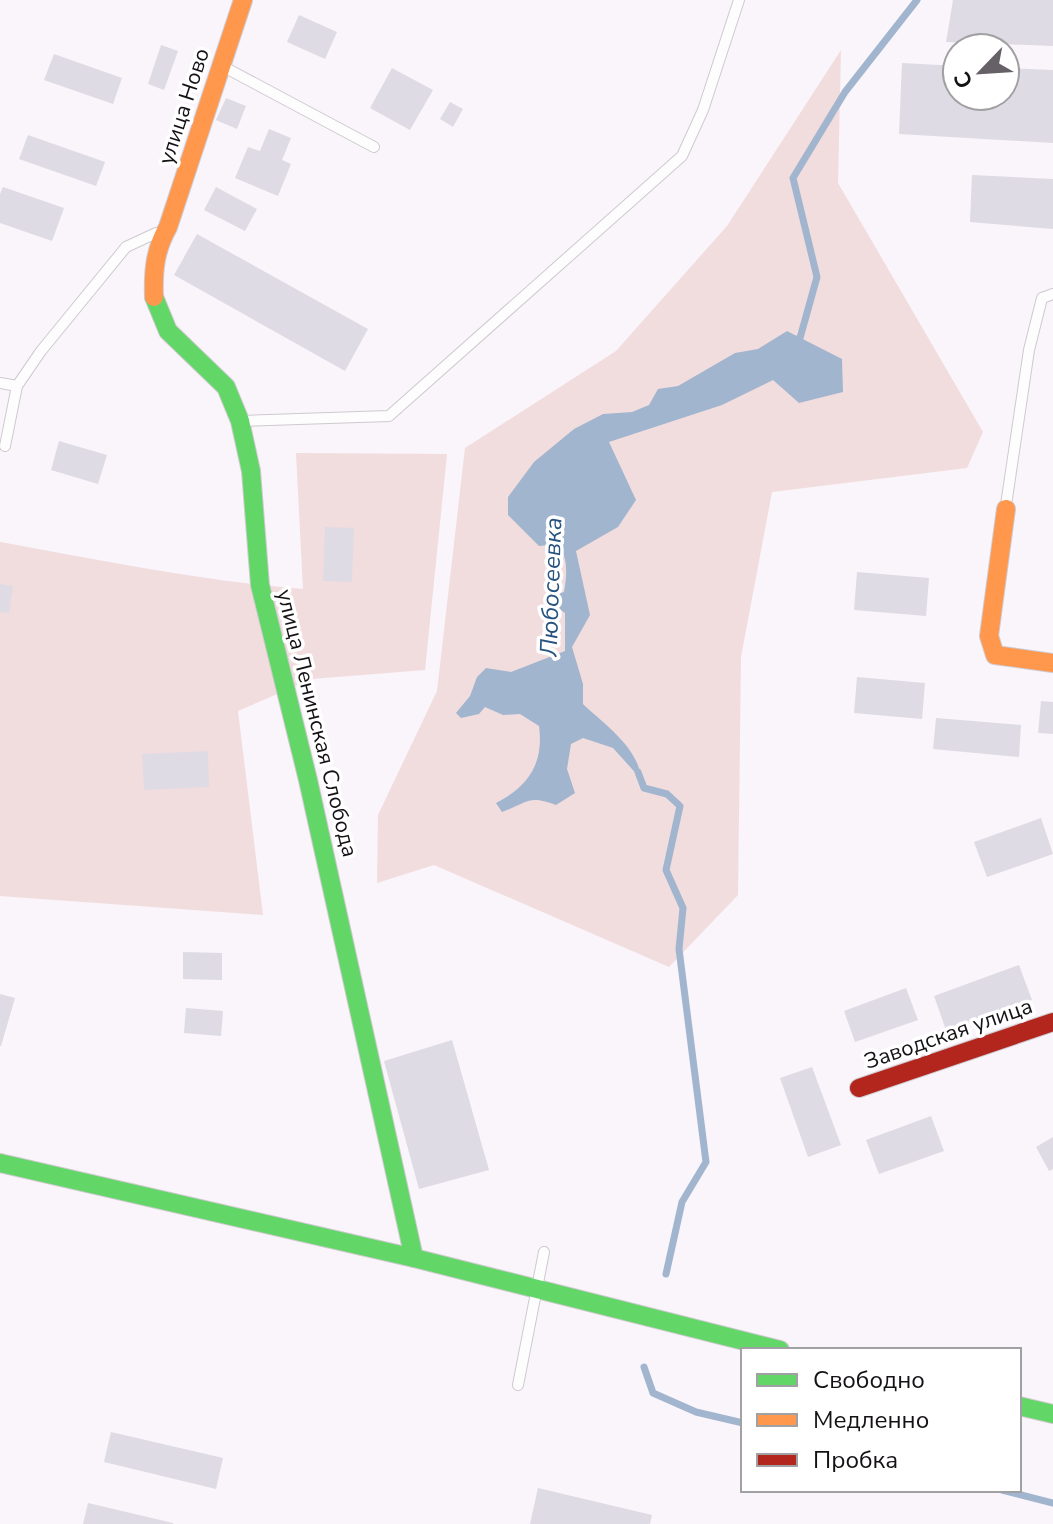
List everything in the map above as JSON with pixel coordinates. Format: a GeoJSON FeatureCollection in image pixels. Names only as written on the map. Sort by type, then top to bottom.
{"type":"FeatureCollection","features":[{"type":"Feature","properties":{"kind":"street","name":"улица Ново"},"geometry":{"type":"LineString","coordinates":[[168,227],[243,0]]}},
{"type":"Feature","properties":{"kind":"street","name":"улица Ленинская Слобода"},"geometry":{"type":"LineString","coordinates":[[168,227],[157,246],[154,300],[168,331],[226,387],[240,421],[251,471],[260,585],[308,780],[414,1258]]}},
{"type":"Feature","properties":{"kind":"street"},"geometry":{"type":"LineString","coordinates":[[1006,509],[989,636],[995,655],[1053,663]]}},
{"type":"Feature","properties":{"kind":"street","name":"Заводская улица"},"geometry":{"type":"LineString","coordinates":[[859,1088],[1053,1022]]}},
{"type":"Feature","properties":{"kind":"street"},"geometry":{"type":"LineString","coordinates":[[0,1163],[414,1258],[772,1348]]}},
{"type":"Feature","properties":{"kind":"street"},"geometry":{"type":"LineString","coordinates":[[1021,1406],[1053,1414]]}},
{"type":"Feature","properties":{"kind":"lane"},"geometry":{"type":"LineString","coordinates":[[240,421],[389,416],[682,156],[703,110],[739,0]]}},
{"type":"Feature","properties":{"kind":"lane"},"geometry":{"type":"LineString","coordinates":[[222,65],[374,147]]}},
{"type":"Feature","properties":{"kind":"lane"},"geometry":{"type":"LineString","coordinates":[[5,446],[17,386],[41,351],[126,247],[168,227]]}},
{"type":"Feature","properties":{"kind":"lane"},"geometry":{"type":"LineString","coordinates":[[1006,509],[1029,350],[1042,298],[1053,294]]}},
{"type":"Feature","properties":{"kind":"lane"},"geometry":{"type":"LineString","coordinates":[[0,383],[17,386]]}},
{"type":"Feature","properties":{"kind":"lane"},"geometry":{"type":"LineString","coordinates":[[518,1385],[544,1252]]}},
{"type":"Feature","properties":{"kind":"shaded area"},"geometry":{"type":"Polygon","coordinates":[[[841,50],[838,183],[983,432],[967,468],[772,492],[741,657],[738,895],[669,967],[434,865],[377,883],[378,815],[437,691],[465,448],[616,351],[727,226],[841,50]]]}},
{"type":"Feature","properties":{"kind":"shaded area"},"geometry":{"type":"Polygon","coordinates":[[[296,453],[447,454],[425,670],[312,679],[238,711],[263,915],[0,896],[0,542],[189,575],[303,589],[296,453]]]}},
{"type":"Feature","properties":{"kind":"water"},"geometry":{"type":"Polygon","coordinates":[[[787,331],[842,359],[843,392],[799,403],[773,380],[722,405],[609,442],[636,500],[618,527],[576,551],[590,615],[572,647],[583,684],[583,704],[627,747],[639,768],[641,779],[613,748],[583,738],[571,744],[567,769],[575,793],[556,805],[533,800],[502,812],[496,803],[517,789],[532,772],[539,751],[539,726],[520,714],[503,715],[485,707],[479,714],[461,718],[456,713],[470,696],[477,677],[486,668],[511,672],[565,651],[565,613],[550,602],[549,596],[564,592],[566,567],[562,550],[559,544],[539,546],[508,515],[508,497],[534,462],[574,429],[603,414],[632,412],[649,405],[658,389],[678,386],[735,353],[758,349],[787,331]]]}},
{"type":"Feature","properties":{"kind":"building"},"geometry":{"type":"Polygon","coordinates":[[[953,0],[1053,0],[1053,46],[1021,45],[1021,32],[948,32],[953,0]]]}},
{"type":"Feature","properties":{"kind":"building"},"geometry":{"type":"Polygon","coordinates":[[[299,15],[337,32],[325,59],[287,42],[299,15]]]}},
{"type":"Feature","properties":{"kind":"building"},"geometry":{"type":"Polygon","coordinates":[[[161,45],[178,51],[164,90],[148,84],[161,45]]]}},
{"type":"Feature","properties":{"kind":"building"},"geometry":{"type":"Polygon","coordinates":[[[54,54],[122,78],[113,104],[44,80],[54,54]]]}},
{"type":"Feature","properties":{"kind":"building"},"geometry":{"type":"Polygon","coordinates":[[[902,63],[941,65],[941,112],[1021,112],[1021,69],[1053,70],[1053,143],[899,134],[902,63]]]}},
{"type":"Feature","properties":{"kind":"building"},"geometry":{"type":"Polygon","coordinates":[[[392,68],[433,90],[410,130],[370,108],[392,68]]]}},
{"type":"Feature","properties":{"kind":"building"},"geometry":{"type":"Polygon","coordinates":[[[226,98],[246,106],[237,129],[216,120],[226,98]]]}},
{"type":"Feature","properties":{"kind":"building"},"geometry":{"type":"Polygon","coordinates":[[[450,102],[463,109],[453,127],[440,119],[450,102]]]}},
{"type":"Feature","properties":{"kind":"building"},"geometry":{"type":"Polygon","coordinates":[[[269,129],[291,138],[282,160],[291,164],[278,196],[235,178],[248,147],[260,151],[269,129]]]}},
{"type":"Feature","properties":{"kind":"building"},"geometry":{"type":"Polygon","coordinates":[[[28,135],[105,162],[96,186],[19,159],[28,135]]]}},
{"type":"Feature","properties":{"kind":"building"},"geometry":{"type":"Polygon","coordinates":[[[972,175],[1053,179],[1053,229],[970,222],[972,175]]]}},
{"type":"Feature","properties":{"kind":"building"},"geometry":{"type":"Polygon","coordinates":[[[3,187],[64,208],[52,241],[0,223],[0,194],[3,187]]]}},
{"type":"Feature","properties":{"kind":"building"},"geometry":{"type":"Polygon","coordinates":[[[216,187],[257,209],[245,231],[204,210],[216,187]]]}},
{"type":"Feature","properties":{"kind":"building"},"geometry":{"type":"Polygon","coordinates":[[[197,234],[368,329],[345,371],[174,275],[197,234]]]}},
{"type":"Feature","properties":{"kind":"building"},"geometry":{"type":"Polygon","coordinates":[[[59,441],[107,455],[98,484],[51,470],[59,441]]]}},
{"type":"Feature","properties":{"kind":"building"},"geometry":{"type":"Polygon","coordinates":[[[325,527],[354,528],[352,582],[323,581],[325,527]]]}},
{"type":"Feature","properties":{"kind":"building"},"geometry":{"type":"Polygon","coordinates":[[[857,572],[929,578],[926,616],[854,610],[857,572]]]}},
{"type":"Feature","properties":{"kind":"building"},"geometry":{"type":"Polygon","coordinates":[[[0,584],[13,586],[9,613],[0,612],[0,584]]]}},
{"type":"Feature","properties":{"kind":"building"},"geometry":{"type":"Polygon","coordinates":[[[857,677],[925,683],[922,719],[854,713],[857,677]]]}},
{"type":"Feature","properties":{"kind":"building"},"geometry":{"type":"Polygon","coordinates":[[[1041,701],[1053,702],[1053,734],[1038,733],[1041,701]]]}},
{"type":"Feature","properties":{"kind":"building"},"geometry":{"type":"Polygon","coordinates":[[[936,718],[1021,725],[1019,757],[933,749],[936,718]]]}},
{"type":"Feature","properties":{"kind":"building"},"geometry":{"type":"Polygon","coordinates":[[[208,751],[209,787],[144,790],[142,754],[208,751]]]}},
{"type":"Feature","properties":{"kind":"building"},"geometry":{"type":"Polygon","coordinates":[[[1041,818],[1053,854],[987,877],[974,842],[1041,818]]]}},
{"type":"Feature","properties":{"kind":"building"},"geometry":{"type":"Polygon","coordinates":[[[183,952],[222,953],[222,980],[183,979],[183,952]]]}},
{"type":"Feature","properties":{"kind":"building"},"geometry":{"type":"Polygon","coordinates":[[[1019,965],[1032,1000],[946,1030],[934,996],[1019,965]]]}},
{"type":"Feature","properties":{"kind":"building"},"geometry":{"type":"Polygon","coordinates":[[[906,988],[918,1020],[855,1042],[844,1011],[906,988]]]}},
{"type":"Feature","properties":{"kind":"building"},"geometry":{"type":"Polygon","coordinates":[[[0,994],[15,998],[1,1046],[0,1046],[0,994]]]}},
{"type":"Feature","properties":{"kind":"building"},"geometry":{"type":"Polygon","coordinates":[[[186,1008],[223,1011],[221,1036],[184,1033],[186,1008]]]}},
{"type":"Feature","properties":{"kind":"building"},"geometry":{"type":"Polygon","coordinates":[[[452,1040],[489,1170],[419,1189],[384,1061],[452,1040]]]}},
{"type":"Feature","properties":{"kind":"building"},"geometry":{"type":"Polygon","coordinates":[[[812,1067],[841,1145],[808,1157],[780,1078],[812,1067]]]}},
{"type":"Feature","properties":{"kind":"building"},"geometry":{"type":"Polygon","coordinates":[[[931,1116],[944,1151],[879,1174],[866,1140],[931,1116]]]}},
{"type":"Feature","properties":{"kind":"building"},"geometry":{"type":"Polygon","coordinates":[[[1053,1137],[1053,1169],[1049,1171],[1036,1147],[1053,1137]]]}},
{"type":"Feature","properties":{"kind":"building"},"geometry":{"type":"Polygon","coordinates":[[[111,1432],[223,1458],[216,1489],[104,1462],[111,1432]]]}},
{"type":"Feature","properties":{"kind":"building"},"geometry":{"type":"Polygon","coordinates":[[[538,1488],[652,1515],[650,1524],[530,1524],[538,1488]]]}},
{"type":"Feature","properties":{"kind":"building"},"geometry":{"type":"Polygon","coordinates":[[[88,1503],[173,1523],[173,1524],[83,1524],[88,1503]]]}},
{"type":"Feature","properties":{"kind":"waterway","name":"Любосеевка"},"geometry":{"type":"LineString","coordinates":[[794,341],[800,338],[817,277],[793,178],[845,92],[917,0]]}},
{"type":"Feature","properties":{"kind":"waterway","name":"Любосеевка"},"geometry":{"type":"LineString","coordinates":[[638,772],[644,788],[667,794],[680,806],[666,870],[683,908],[679,949],[706,1162],[682,1202],[666,1274]]}},
{"type":"Feature","properties":{"kind":"waterway","name":"Любосеевка"},"geometry":{"type":"LineString","coordinates":[[644,1367],[653,1393],[696,1412],[741,1423]]}},
{"type":"Feature","properties":{"kind":"waterway","name":"Любосеевка"},"geometry":{"type":"LineString","coordinates":[[1010,1492],[1053,1503]]}},
{"type":"Feature","properties":{"kind":"traffic: fast"},"geometry":{"type":"LineString","coordinates":[[154,297],[168,331],[226,387],[240,421],[251,471],[260,585],[308,780],[414,1258]]}},
{"type":"Feature","properties":{"kind":"traffic: fast"},"geometry":{"type":"LineString","coordinates":[[0,1163],[414,1258],[772,1348]]}},
{"type":"Feature","properties":{"kind":"traffic: fast"},"geometry":{"type":"LineString","coordinates":[[1021,1406],[1053,1414]]}},
{"type":"Feature","properties":{"kind":"traffic: slow"},"geometry":{"type":"LineString","coordinates":[[154,297],[158,252],[243,0]]}},
{"type":"Feature","properties":{"kind":"traffic: slow"},"geometry":{"type":"LineString","coordinates":[[1006,509],[989,636],[995,655],[1053,663]]}},
{"type":"Feature","properties":{"kind":"traffic: jam"},"geometry":{"type":"LineString","coordinates":[[859,1088],[1053,1022]]}}]}
